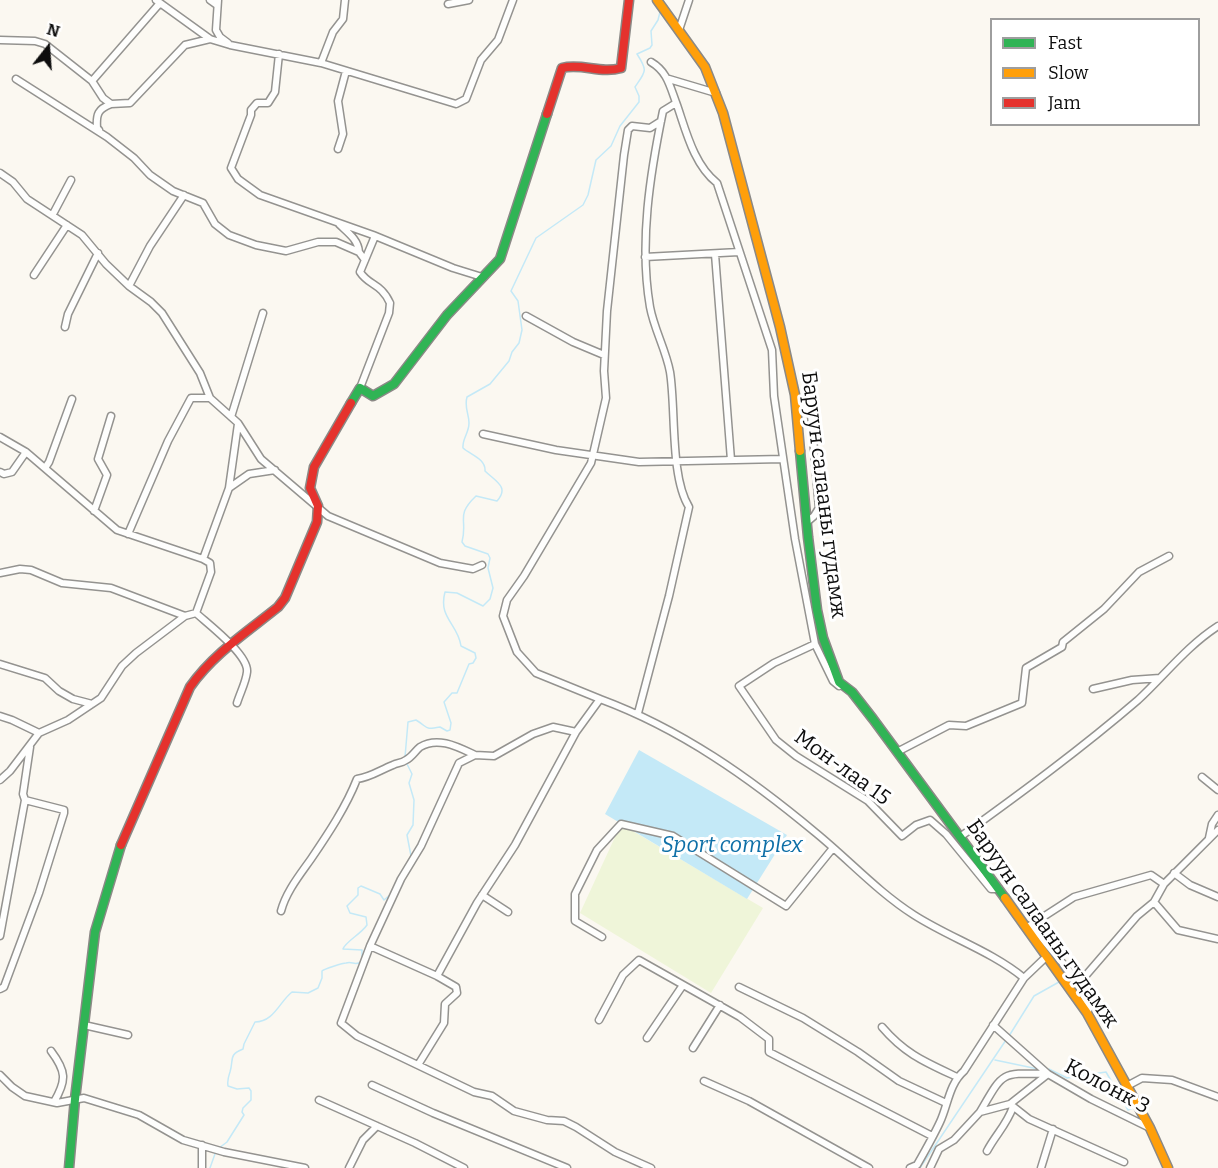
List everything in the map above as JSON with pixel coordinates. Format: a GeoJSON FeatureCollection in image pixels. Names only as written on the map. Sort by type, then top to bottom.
{"type":"FeatureCollection","features":[{"type":"Feature","properties":{"kind":"street"},"geometry":{"type":"LineString","coordinates":[[210,0],[218,3],[216,30],[220,37],[230,45]]}},
{"type":"Feature","properties":{"kind":"street"},"geometry":{"type":"LineString","coordinates":[[321,63],[333,32],[343,19],[345,0]]}},
{"type":"Feature","properties":{"kind":"street"},"geometry":{"type":"LineString","coordinates":[[448,4],[469,0]]}},
{"type":"Feature","properties":{"kind":"street"},"geometry":{"type":"LineString","coordinates":[[92,81],[158,1],[210,39],[321,63],[451,104],[462,102],[466,99],[481,60],[498,40],[513,0]]}},
{"type":"Feature","properties":{"kind":"street"},"geometry":{"type":"LineString","coordinates":[[360,388],[373,396],[394,384],[447,315],[500,259],[562,68],[572,64],[609,70],[621,68],[629,0]]}},
{"type":"Feature","properties":{"kind":"street"},"geometry":{"type":"LineString","coordinates":[[680,30],[689,0]]}},
{"type":"Feature","properties":{"kind":"street","name":"Баруун салааны гудамж"},"geometry":{"type":"LineString","coordinates":[[657,1],[705,67],[723,113],[779,324],[796,405],[817,610],[823,638],[839,681],[862,706],[1028,927],[1046,957],[1087,1013],[1150,1128],[1168,1168]]}},
{"type":"Feature","properties":{"kind":"street"},"geometry":{"type":"LineString","coordinates":[[210,39],[185,45],[130,103],[111,104],[100,108],[96,117],[97,128],[134,158],[150,175],[172,191],[202,203],[214,224],[229,235],[256,245],[286,250],[318,242],[336,242],[359,252],[365,260]]}},
{"type":"Feature","properties":{"kind":"street"},"geometry":{"type":"LineString","coordinates":[[0,40],[35,41],[45,44],[92,81],[111,104]]}},
{"type":"Feature","properties":{"kind":"street"},"geometry":{"type":"LineString","coordinates":[[279,54],[272,97],[268,103],[256,103],[250,110],[251,115],[231,168],[238,179],[252,191],[482,277]]}},
{"type":"Feature","properties":{"kind":"street"},"geometry":{"type":"LineString","coordinates":[[651,62],[669,79],[716,93]]}},
{"type":"Feature","properties":{"kind":"street"},"geometry":{"type":"LineString","coordinates":[[338,149],[343,134],[338,101],[346,71]]}},
{"type":"Feature","properties":{"kind":"street"},"geometry":{"type":"LineString","coordinates":[[16,79],[107,137]]}},
{"type":"Feature","properties":{"kind":"street"},"geometry":{"type":"LineString","coordinates":[[669,79],[699,163],[707,176],[717,183],[772,350],[774,396],[783,459],[796,545],[815,644],[833,681],[862,706]]}},
{"type":"Feature","properties":{"kind":"street"},"geometry":{"type":"LineString","coordinates":[[638,713],[689,507],[684,499],[677,461],[670,372],[650,308],[645,257],[651,183],[663,111],[676,103]]}},
{"type":"Feature","properties":{"kind":"street"},"geometry":{"type":"LineString","coordinates":[[661,121],[650,128],[632,126],[628,130],[604,355],[606,398],[591,463],[524,576],[507,600],[503,616],[509,635],[517,652],[536,673],[638,713],[740,772],[913,915],[1008,965],[1024,978]]}},
{"type":"Feature","properties":{"kind":"street"},"geometry":{"type":"LineString","coordinates":[[0,173],[13,182],[27,199],[82,235],[106,264],[162,313],[201,373],[210,398],[238,423],[261,459],[328,516],[440,563],[473,569],[482,565]]}},
{"type":"Feature","properties":{"kind":"street"},"geometry":{"type":"LineString","coordinates":[[53,214],[71,180]]}},
{"type":"Feature","properties":{"kind":"street"},"geometry":{"type":"LineString","coordinates":[[129,286],[150,246],[184,195]]}},
{"type":"Feature","properties":{"kind":"street"},"geometry":{"type":"LineString","coordinates":[[336,222],[359,245],[359,252]]}},
{"type":"Feature","properties":{"kind":"street"},"geometry":{"type":"LineString","coordinates":[[34,275],[67,225]]}},
{"type":"Feature","properties":{"kind":"street"},"geometry":{"type":"LineString","coordinates":[[69,1168],[95,932],[123,838],[190,687],[200,672],[278,607],[285,598],[317,522],[318,506],[310,488],[314,467],[360,388],[389,313],[390,303],[386,294],[379,286],[362,277],[360,272],[375,236]]}},
{"type":"Feature","properties":{"kind":"street"},"geometry":{"type":"LineString","coordinates":[[65,327],[68,314],[98,252]]}},
{"type":"Feature","properties":{"kind":"street"},"geometry":{"type":"LineString","coordinates":[[645,257],[739,252]]}},
{"type":"Feature","properties":{"kind":"street"},"geometry":{"type":"LineString","coordinates":[[715,254],[731,460]]}},
{"type":"Feature","properties":{"kind":"street"},"geometry":{"type":"LineString","coordinates":[[231,417],[263,313]]}},
{"type":"Feature","properties":{"kind":"street"},"geometry":{"type":"LineString","coordinates":[[526,316],[573,342],[604,355]]}},
{"type":"Feature","properties":{"kind":"street"},"geometry":{"type":"LineString","coordinates":[[128,534],[168,441],[191,398],[210,398]]}},
{"type":"Feature","properties":{"kind":"street"},"geometry":{"type":"LineString","coordinates":[[45,468],[72,399]]}},
{"type":"Feature","properties":{"kind":"street"},"geometry":{"type":"LineString","coordinates":[[796,405],[807,410],[811,415],[816,466],[819,508],[807,522]]}},
{"type":"Feature","properties":{"kind":"street"},"geometry":{"type":"LineString","coordinates":[[94,511],[107,475],[98,459],[111,416]]}},
{"type":"Feature","properties":{"kind":"street"},"geometry":{"type":"LineString","coordinates":[[202,559],[229,488],[238,423]]}},
{"type":"Feature","properties":{"kind":"street"},"geometry":{"type":"LineString","coordinates":[[483,434],[592,456],[639,462],[783,459]]}},
{"type":"Feature","properties":{"kind":"street"},"geometry":{"type":"LineString","coordinates":[[0,437],[26,452],[117,530],[210,563],[211,572],[196,613]]}},
{"type":"Feature","properties":{"kind":"street"},"geometry":{"type":"LineString","coordinates":[[0,472],[4,474],[12,472],[26,452]]}},
{"type":"Feature","properties":{"kind":"street"},"geometry":{"type":"LineString","coordinates":[[801,467],[816,466]]}},
{"type":"Feature","properties":{"kind":"street"},"geometry":{"type":"LineString","coordinates":[[229,488],[249,474],[275,470]]}},
{"type":"Feature","properties":{"kind":"street"},"geometry":{"type":"LineString","coordinates":[[897,752],[949,725],[966,726],[1022,703],[1026,668],[1062,647],[1063,642],[1104,609],[1139,572],[1169,556]]}},
{"type":"Feature","properties":{"kind":"street"},"geometry":{"type":"LineString","coordinates":[[0,573],[31,570],[62,583],[111,588],[185,616]]}},
{"type":"Feature","properties":{"kind":"street"},"geometry":{"type":"LineString","coordinates":[[196,613],[231,644],[246,664],[247,671],[237,703]]}},
{"type":"Feature","properties":{"kind":"street"},"geometry":{"type":"LineString","coordinates":[[0,780],[39,733],[68,720],[92,705],[101,698],[122,666],[136,653],[185,616],[196,613]]}},
{"type":"Feature","properties":{"kind":"street"},"geometry":{"type":"LineString","coordinates":[[960,837],[1055,769],[1139,698],[1198,638],[1218,626]]}},
{"type":"Feature","properties":{"kind":"street","name":"Мон-лаа 15"},"geometry":{"type":"LineString","coordinates":[[815,644],[774,663],[739,686],[776,740],[796,756],[868,801],[902,836],[916,825],[930,819],[946,834],[991,889],[999,890]]}},
{"type":"Feature","properties":{"kind":"street"},"geometry":{"type":"LineString","coordinates":[[0,664],[45,678],[59,691],[73,699],[92,705]]}},
{"type":"Feature","properties":{"kind":"street"},"geometry":{"type":"LineString","coordinates":[[1093,689],[1132,680],[1160,678]]}},
{"type":"Feature","properties":{"kind":"street"},"geometry":{"type":"LineString","coordinates":[[437,976],[482,895],[515,845],[576,732],[600,699]]}},
{"type":"Feature","properties":{"kind":"street"},"geometry":{"type":"LineString","coordinates":[[0,716],[39,733]]}},
{"type":"Feature","properties":{"kind":"street"},"geometry":{"type":"LineString","coordinates":[[280,911],[285,897],[320,845],[357,779],[366,778],[402,763],[422,746],[445,742],[475,754],[494,756],[532,734],[553,727],[576,732]]}},
{"type":"Feature","properties":{"kind":"street"},"geometry":{"type":"LineString","coordinates":[[0,936],[25,800],[23,794],[30,745]]}},
{"type":"Feature","properties":{"kind":"street"},"geometry":{"type":"LineString","coordinates":[[475,754],[459,763],[421,846],[401,879],[370,946],[341,1023],[357,1036],[474,1092],[492,1096],[514,1111],[547,1120],[564,1121],[615,1152],[651,1168]]}},
{"type":"Feature","properties":{"kind":"street"},"geometry":{"type":"LineString","coordinates":[[1202,777],[1218,790]]}},
{"type":"Feature","properties":{"kind":"street"},"geometry":{"type":"LineString","coordinates":[[0,990],[4,987],[28,923],[64,813],[64,810],[25,800]]}},
{"type":"Feature","properties":{"kind":"street"},"geometry":{"type":"LineString","coordinates":[[1209,839],[1212,824],[1218,815]]}},
{"type":"Feature","properties":{"kind":"street"},"geometry":{"type":"LineString","coordinates":[[602,937],[574,921],[575,894],[597,849],[621,824],[673,836],[786,906],[833,848]]}},
{"type":"Feature","properties":{"kind":"street"},"geometry":{"type":"LineString","coordinates":[[1087,1013],[1090,1006],[1080,990],[1081,981],[1094,963],[1137,916],[1154,902],[1164,884],[1218,830]]}},
{"type":"Feature","properties":{"kind":"street"},"geometry":{"type":"LineString","coordinates":[[1174,873],[1190,885],[1218,897]]}},
{"type":"Feature","properties":{"kind":"street"},"geometry":{"type":"LineString","coordinates":[[1081,981],[1028,927],[1074,897],[1151,875],[1164,884]]}},
{"type":"Feature","properties":{"kind":"street"},"geometry":{"type":"LineString","coordinates":[[482,895],[508,912]]}},
{"type":"Feature","properties":{"kind":"street"},"geometry":{"type":"LineString","coordinates":[[1154,902],[1178,930],[1218,939]]}},
{"type":"Feature","properties":{"kind":"street"},"geometry":{"type":"LineString","coordinates":[[370,946],[456,987],[457,993],[445,1004],[444,1023],[418,1065]]}},
{"type":"Feature","properties":{"kind":"street"},"geometry":{"type":"LineString","coordinates":[[910,1168],[917,1165],[941,1121],[957,1077],[964,1071],[1024,978],[1046,957]]}},
{"type":"Feature","properties":{"kind":"street"},"geometry":{"type":"LineString","coordinates":[[599,1020],[623,975],[639,960],[740,1017],[769,1039],[769,1052],[932,1136]]}},
{"type":"Feature","properties":{"kind":"street"},"geometry":{"type":"LineString","coordinates":[[647,1038],[683,985]]}},
{"type":"Feature","properties":{"kind":"street"},"geometry":{"type":"LineString","coordinates":[[739,987],[803,1018],[899,1081],[946,1103]]}},
{"type":"Feature","properties":{"kind":"street"},"geometry":{"type":"LineString","coordinates":[[693,1048],[720,1005]]}},
{"type":"Feature","properties":{"kind":"street"},"geometry":{"type":"LineString","coordinates":[[84,1025],[128,1035]]}},
{"type":"Feature","properties":{"kind":"street","name":"Колонк 3"},"geometry":{"type":"LineString","coordinates":[[993,1025],[1048,1074],[1091,1099],[1150,1128]]}},
{"type":"Feature","properties":{"kind":"street"},"geometry":{"type":"LineString","coordinates":[[882,1027],[912,1056],[957,1077]]}},
{"type":"Feature","properties":{"kind":"street"},"geometry":{"type":"LineString","coordinates":[[51,1051],[60,1063],[64,1074],[61,1089],[54,1102]]}},
{"type":"Feature","properties":{"kind":"street"},"geometry":{"type":"LineString","coordinates":[[930,1168],[939,1149],[954,1140],[980,1112],[998,1081],[1007,1075],[1016,1073],[1048,1074]]}},
{"type":"Feature","properties":{"kind":"street"},"geometry":{"type":"LineString","coordinates":[[980,1112],[1011,1106],[1048,1074]]}},
{"type":"Feature","properties":{"kind":"street"},"geometry":{"type":"LineString","coordinates":[[0,1075],[12,1088],[25,1096],[54,1102],[84,1098],[139,1115],[183,1140],[221,1151],[305,1168]]}},
{"type":"Feature","properties":{"kind":"street"},"geometry":{"type":"LineString","coordinates":[[1127,1086],[1142,1078],[1172,1080],[1218,1097]]}},
{"type":"Feature","properties":{"kind":"street"},"geometry":{"type":"LineString","coordinates":[[704,1081],[748,1101],[869,1168]]}},
{"type":"Feature","properties":{"kind":"street"},"geometry":{"type":"LineString","coordinates":[[372,1085],[433,1113],[567,1168]]}},
{"type":"Feature","properties":{"kind":"street"},"geometry":{"type":"LineString","coordinates":[[319,1100],[464,1168]]}},
{"type":"Feature","properties":{"kind":"street"},"geometry":{"type":"LineString","coordinates":[[1011,1106],[1029,1119],[1125,1162]]}},
{"type":"Feature","properties":{"kind":"street"},"geometry":{"type":"LineString","coordinates":[[987,1151],[994,1137],[1005,1126],[1011,1106]]}},
{"type":"Feature","properties":{"kind":"street"},"geometry":{"type":"LineString","coordinates":[[349,1168],[363,1140],[377,1126]]}},
{"type":"Feature","properties":{"kind":"street"},"geometry":{"type":"LineString","coordinates":[[1041,1168],[1053,1129]]}},
{"type":"Feature","properties":{"kind":"street"},"geometry":{"type":"LineString","coordinates":[[202,1145],[202,1168]]}},
{"type":"Feature","properties":{"kind":"green space"},"geometry":{"type":"Polygon","coordinates":[[[621,824],[763,908],[711,993],[580,913],[621,824]]]}},
{"type":"Feature","properties":{"kind":"water","name":"Sport complex"},"geometry":{"type":"Polygon","coordinates":[[[639,750],[787,835],[747,899],[605,814],[639,750]]]}},
{"type":"Feature","properties":{"kind":"waterway"},"geometry":{"type":"LineString","coordinates":[[405,757],[408,722],[416,720],[425,727],[450,730],[451,723],[444,702],[452,693],[457,693],[469,664],[473,663],[476,658],[475,653],[461,646],[446,615],[445,592],[457,593],[483,606],[490,599],[493,588],[488,568],[490,558],[488,554],[465,546],[462,542],[466,508],[476,496],[497,501],[502,492],[500,484],[485,471],[481,460],[463,448],[469,423],[467,397],[490,384],[509,361],[519,343],[522,330],[518,301],[511,291],[536,238],[583,205],[588,195],[596,160],[611,146],[620,126],[639,102],[635,87],[642,77],[644,68],[637,54],[652,45],[651,31],[660,12]]}},
{"type":"Feature","properties":{"kind":"waterway"},"geometry":{"type":"LineString","coordinates":[[406,762],[412,774],[409,783],[414,800],[413,825],[407,835],[411,856]]}},
{"type":"Feature","properties":{"kind":"waterway"},"geometry":{"type":"LineString","coordinates":[[399,876],[406,865]]}},
{"type":"Feature","properties":{"kind":"waterway"},"geometry":{"type":"LineString","coordinates":[[362,958],[362,950],[343,949],[367,925],[366,917],[350,913],[347,906],[358,895],[358,888],[361,886],[380,894],[384,900],[391,894]]}},
{"type":"Feature","properties":{"kind":"waterway"},"geometry":{"type":"LineString","coordinates":[[219,1148],[227,1142],[244,1115],[243,1108],[251,1100],[249,1088],[237,1089],[228,1086],[228,1081],[233,1055],[243,1049],[255,1022],[272,1015],[292,992],[308,993],[318,988],[323,970],[344,963],[361,962]]}},
{"type":"Feature","properties":{"kind":"waterway"},"geometry":{"type":"LineString","coordinates":[[1009,1036],[1034,996],[1059,982]]}},
{"type":"Feature","properties":{"kind":"waterway"},"geometry":{"type":"LineString","coordinates":[[920,1168],[1006,1040]]}},
{"type":"Feature","properties":{"kind":"waterway"},"geometry":{"type":"LineString","coordinates":[[995,1060],[1038,1069]]}},
{"type":"Feature","properties":{"kind":"waterway"},"geometry":{"type":"LineString","coordinates":[[1049,1069],[1067,1078],[1106,1072],[1128,1110],[1133,1108]]}},
{"type":"Feature","properties":{"kind":"waterway"},"geometry":{"type":"LineString","coordinates":[[210,1168],[216,1151]]}},
{"type":"Feature","properties":{"kind":"traffic: fast"},"geometry":{"type":"LineString","coordinates":[[351,403],[360,388],[373,396],[394,384],[447,315],[500,259],[547,114]]}},
{"type":"Feature","properties":{"kind":"traffic: fast"},"geometry":{"type":"LineString","coordinates":[[800,451],[817,610],[823,638],[839,682],[852,692],[873,719],[1005,898]]}},
{"type":"Feature","properties":{"kind":"traffic: fast"},"geometry":{"type":"LineString","coordinates":[[69,1168],[95,932],[121,845]]}},
{"type":"Feature","properties":{"kind":"traffic: slow"},"geometry":{"type":"LineString","coordinates":[[657,0],[705,67],[723,113],[780,327],[795,395],[800,451]]}},
{"type":"Feature","properties":{"kind":"traffic: slow"},"geometry":{"type":"LineString","coordinates":[[1005,898],[1087,1013],[1150,1128],[1168,1168]]}},
{"type":"Feature","properties":{"kind":"traffic: jam"},"geometry":{"type":"LineString","coordinates":[[547,114],[562,68],[606,70],[621,68],[629,0]]}},
{"type":"Feature","properties":{"kind":"traffic: jam"},"geometry":{"type":"LineString","coordinates":[[121,845],[190,687],[209,664],[278,607],[285,598],[317,522],[318,506],[310,488],[314,467],[351,403]]}}]}
